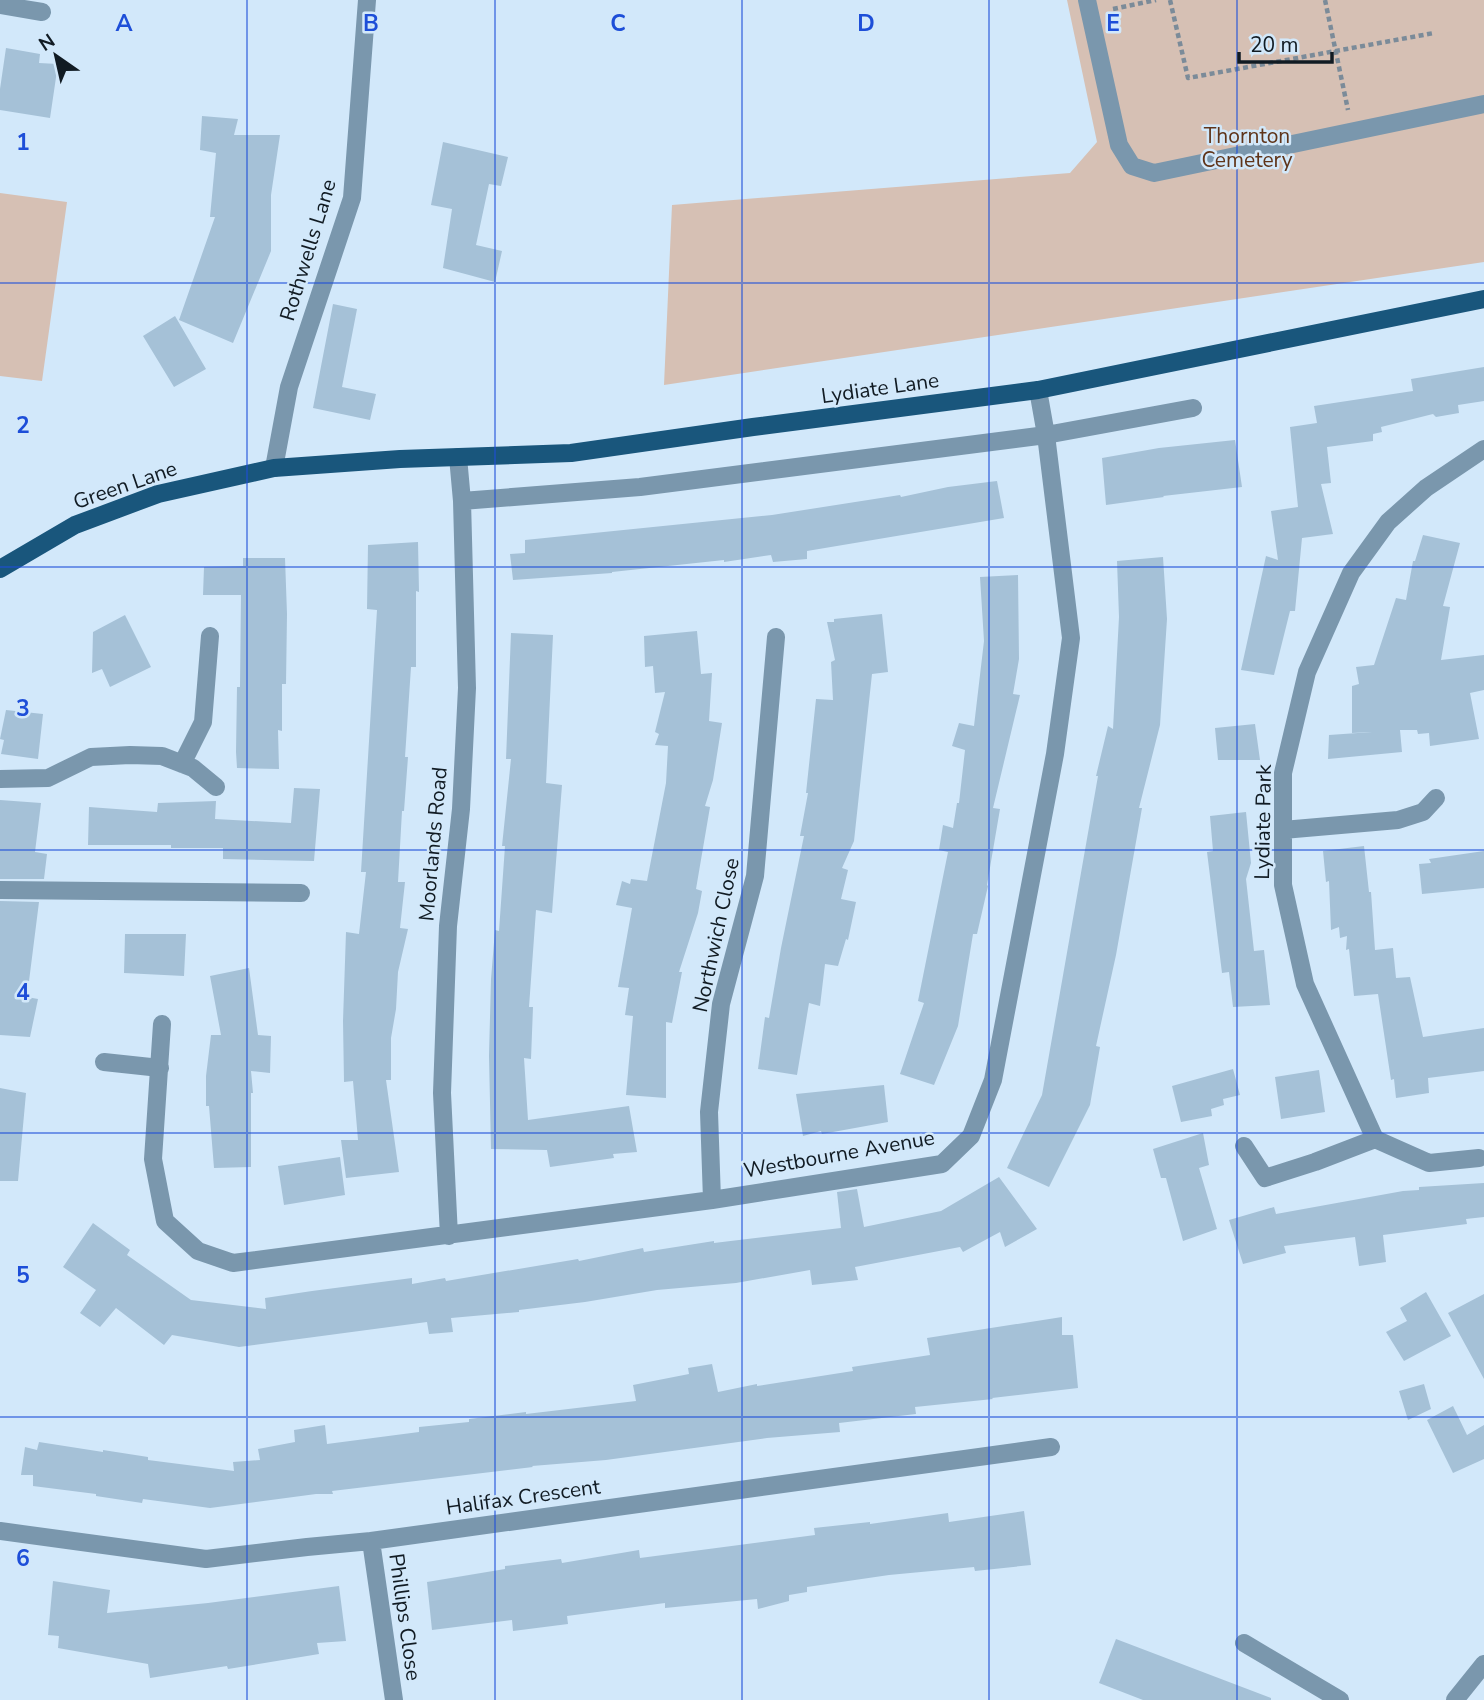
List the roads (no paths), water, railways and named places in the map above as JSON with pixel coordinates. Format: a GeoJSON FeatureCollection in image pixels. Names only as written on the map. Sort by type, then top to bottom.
{"type":"FeatureCollection","features":[{"type":"Feature","properties":{"kind":"main road","name":"Lydiate Lane"},"geometry":{"type":"LineString","coordinates":[[274,468],[571,453],[1038,390],[1484,299]]}},
{"type":"Feature","properties":{"kind":"main road","name":"Green Lane"},"geometry":{"type":"LineString","coordinates":[[0,569],[75,525],[158,494],[274,468]]}},
{"type":"Feature","properties":{"kind":"street","name":"Rothwells Lane"},"geometry":{"type":"LineString","coordinates":[[274,468],[289,387],[352,198],[367,0]]}},
{"type":"Feature","properties":{"kind":"street"},"geometry":{"type":"LineString","coordinates":[[0,5],[42,12]]}},
{"type":"Feature","properties":{"kind":"street"},"geometry":{"type":"LineString","coordinates":[[1088,7],[1119,145],[1132,166],[1154,173],[1484,104]]}},
{"type":"Feature","properties":{"kind":"street","name":"Westbourne Avenue"},"geometry":{"type":"LineString","coordinates":[[162,1024],[153,1159],[166,1221],[198,1251],[233,1263],[712,1200],[942,1164],[971,1136],[993,1080],[1055,754],[1071,638],[1038,390]]}},
{"type":"Feature","properties":{"kind":"street"},"geometry":{"type":"LineString","coordinates":[[462,501],[640,487],[1046,435],[1193,408]]}},
{"type":"Feature","properties":{"kind":"street","name":"Lydiate Park"},"geometry":{"type":"LineString","coordinates":[[1375,1139],[1305,984],[1283,886],[1283,773],[1307,672],[1351,573],[1388,522],[1426,488],[1484,449]]}},
{"type":"Feature","properties":{"kind":"street","name":"Moorlands Road"},"geometry":{"type":"LineString","coordinates":[[449,1236],[442,1093],[448,926],[461,808],[467,688],[462,501],[458,457]]}},
{"type":"Feature","properties":{"kind":"street"},"geometry":{"type":"LineString","coordinates":[[182,764],[202,722],[210,636]]}},
{"type":"Feature","properties":{"kind":"street","name":"Northwich Close"},"geometry":{"type":"LineString","coordinates":[[712,1200],[709,1112],[718,1031],[722,1004],[755,876],[776,638]]}},
{"type":"Feature","properties":{"kind":"street"},"geometry":{"type":"LineString","coordinates":[[0,779],[48,778],[91,757],[162,756],[193,768],[216,787]]}},
{"type":"Feature","properties":{"kind":"street"},"geometry":{"type":"LineString","coordinates":[[1283,830],[1398,820],[1423,812],[1436,798]]}},
{"type":"Feature","properties":{"kind":"street"},"geometry":{"type":"LineString","coordinates":[[0,890],[301,893]]}},
{"type":"Feature","properties":{"kind":"street"},"geometry":{"type":"LineString","coordinates":[[104,1062],[160,1068]]}},
{"type":"Feature","properties":{"kind":"street"},"geometry":{"type":"LineString","coordinates":[[1244,1146],[1265,1178],[1375,1139],[1429,1163],[1479,1158]]}},
{"type":"Feature","properties":{"kind":"street","name":"Halifax Crescent"},"geometry":{"type":"LineString","coordinates":[[0,1531],[206,1559],[371,1541],[1051,1447]]}},
{"type":"Feature","properties":{"kind":"street","name":"Phillips Close"},"geometry":{"type":"LineString","coordinates":[[371,1541],[394,1700]]}},
{"type":"Feature","properties":{"kind":"street"},"geometry":{"type":"LineString","coordinates":[[1244,1643],[1340,1700]]}},
{"type":"Feature","properties":{"kind":"street"},"geometry":{"type":"LineString","coordinates":[[1455,1700],[1484,1664]]}},
{"type":"Feature","properties":{"kind":"park label","name":"Thornton Cemetery"},"geometry":{"type":"Point","coordinates":[1247,148]}}]}
